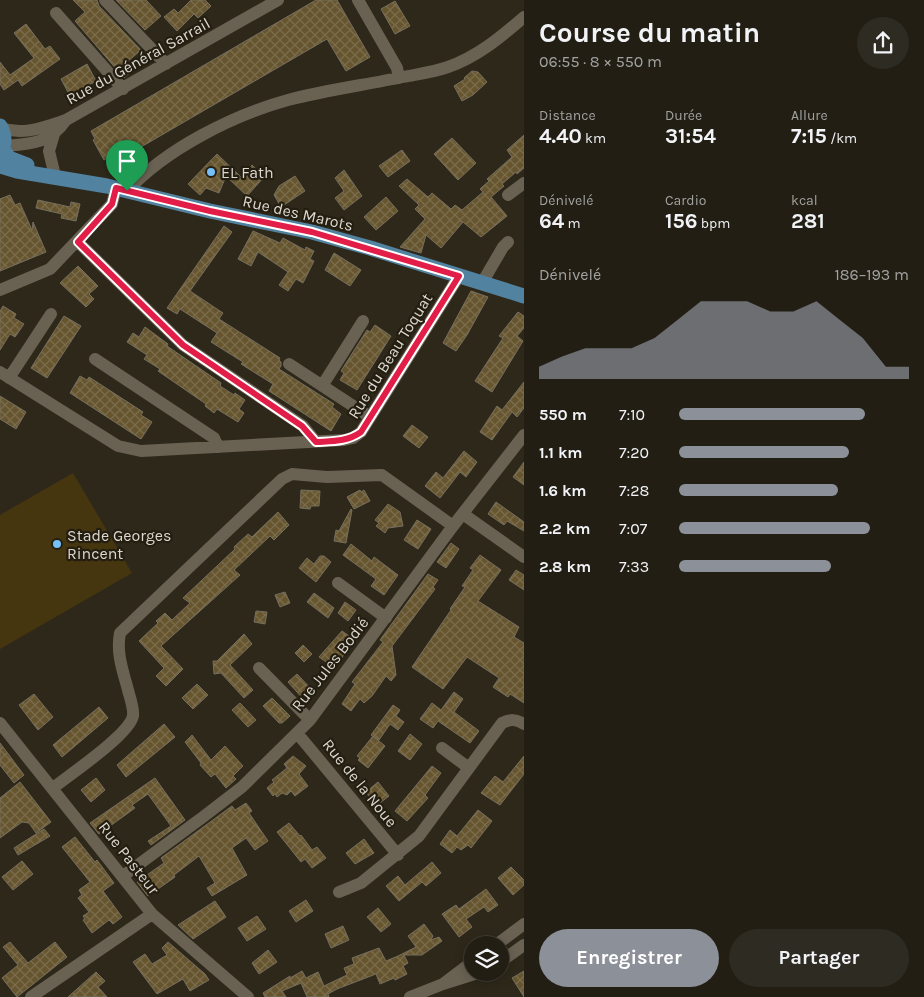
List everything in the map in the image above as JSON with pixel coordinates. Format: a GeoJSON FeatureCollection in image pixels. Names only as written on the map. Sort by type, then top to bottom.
{"type":"FeatureCollection","features":[{"type":"Feature","properties":{"kind":"main road"},"geometry":{"type":"LineString","coordinates":[[0,127],[4,134],[2,149]]}},
{"type":"Feature","properties":{"kind":"main road","name":"Rue des Marots"},"geometry":{"type":"LineString","coordinates":[[2,149],[13,160],[58,175],[312,232],[524,296]]}},
{"type":"Feature","properties":{"kind":"main road","name":"Rue des Marots"},"geometry":{"type":"LineString","coordinates":[[0,166],[58,175]]}},
{"type":"Feature","properties":{"kind":"street"},"geometry":{"type":"LineString","coordinates":[[105,0],[166,64]]}},
{"type":"Feature","properties":{"kind":"street","name":"Rue du Général Sarrail"},"geometry":{"type":"LineString","coordinates":[[0,127],[12,131],[32,130],[66,120],[278,0]]}},
{"type":"Feature","properties":{"kind":"street"},"geometry":{"type":"LineString","coordinates":[[358,0],[396,68],[399,78]]}},
{"type":"Feature","properties":{"kind":"street"},"geometry":{"type":"LineString","coordinates":[[56,13],[123,89]]}},
{"type":"Feature","properties":{"kind":"street"},"geometry":{"type":"LineString","coordinates":[[0,290],[50,269],[78,242],[122,190],[179,149],[215,129],[288,100],[399,78],[448,66],[470,57],[502,36],[524,17]]}},
{"type":"Feature","properties":{"kind":"street","name":"Rue du Général Sarrail"},"geometry":{"type":"LineString","coordinates":[[2,149],[27,144],[54,134],[66,120]]}},
{"type":"Feature","properties":{"kind":"street"},"geometry":{"type":"LineString","coordinates":[[54,134],[48,152],[58,175]]}},
{"type":"Feature","properties":{"kind":"street"},"geometry":{"type":"LineString","coordinates":[[508,195],[524,183]]}},
{"type":"Feature","properties":{"kind":"street"},"geometry":{"type":"LineString","coordinates":[[78,242],[183,345],[302,426],[316,442]]}},
{"type":"Feature","properties":{"kind":"street"},"geometry":{"type":"LineString","coordinates":[[482,283],[503,247],[508,242]]}},
{"type":"Feature","properties":{"kind":"street","name":"Rue du Beau Toquat"},"geometry":{"type":"LineString","coordinates":[[4,375],[118,446],[141,451],[316,442],[354,438],[361,432],[459,276]]}},
{"type":"Feature","properties":{"kind":"street"},"geometry":{"type":"LineString","coordinates":[[4,375],[51,314]]}},
{"type":"Feature","properties":{"kind":"street"},"geometry":{"type":"LineString","coordinates":[[322,386],[363,321]]}},
{"type":"Feature","properties":{"kind":"street"},"geometry":{"type":"LineString","coordinates":[[95,359],[214,438],[218,447]]}},
{"type":"Feature","properties":{"kind":"street"},"geometry":{"type":"LineString","coordinates":[[289,364],[370,416]]}},
{"type":"Feature","properties":{"kind":"street","name":"Rue Jules Bodié"},"geometry":{"type":"LineString","coordinates":[[123,876],[242,786],[310,720],[453,526],[524,435]]}},
{"type":"Feature","properties":{"kind":"street"},"geometry":{"type":"LineString","coordinates":[[53,788],[115,740],[128,726],[132,716],[131,704],[118,654],[120,634],[282,478],[292,474],[327,477],[382,475],[453,526]]}},
{"type":"Feature","properties":{"kind":"street"},"geometry":{"type":"LineString","coordinates":[[463,514],[524,557]]}},
{"type":"Feature","properties":{"kind":"street"},"geometry":{"type":"LineString","coordinates":[[338,583],[386,618]]}},
{"type":"Feature","properties":{"kind":"street"},"geometry":{"type":"LineString","coordinates":[[259,668],[310,720]]}},
{"type":"Feature","properties":{"kind":"street"},"geometry":{"type":"LineString","coordinates":[[340,892],[361,883],[398,855],[419,836],[502,723],[510,719],[524,724]]}},
{"type":"Feature","properties":{"kind":"street","name":"Rue Pasteur"},"geometry":{"type":"LineString","coordinates":[[0,723],[152,914],[248,997]]}},
{"type":"Feature","properties":{"kind":"street","name":"Rue de la Noue"},"geometry":{"type":"LineString","coordinates":[[297,733],[398,855]]}},
{"type":"Feature","properties":{"kind":"street"},"geometry":{"type":"LineString","coordinates":[[442,748],[469,768]]}},
{"type":"Feature","properties":{"kind":"street"},"geometry":{"type":"LineString","coordinates":[[31,997],[152,914]]}},
{"type":"Feature","properties":{"kind":"street"},"geometry":{"type":"LineString","coordinates":[[508,936],[524,924]]}},
{"type":"Feature","properties":{"kind":"street"},"geometry":{"type":"LineString","coordinates":[[509,956],[524,945]]}},
{"type":"Feature","properties":{"kind":"street"},"geometry":{"type":"LineString","coordinates":[[443,984],[464,968]]}},
{"type":"Feature","properties":{"kind":"street"},"geometry":{"type":"LineString","coordinates":[[410,997],[464,977]]}},
{"type":"Feature","properties":{"kind":"shaded area","name":"Stade Georges Rincent"},"geometry":{"type":"Polygon","coordinates":[[[73,473],[132,573],[0,649],[0,515],[73,473]]]}},
{"type":"Feature","properties":{"kind":"building"},"geometry":{"type":"Polygon","coordinates":[[[73,0],[97,0],[99,6],[141,50],[126,63],[133,70],[124,78],[75,21],[85,12],[73,0]]]}},
{"type":"Feature","properties":{"kind":"building"},"geometry":{"type":"Polygon","coordinates":[[[116,0],[146,0],[161,16],[145,30],[116,0]]]}},
{"type":"Feature","properties":{"kind":"building"},"geometry":{"type":"Polygon","coordinates":[[[191,0],[205,0],[211,6],[198,18],[194,14],[177,31],[164,17],[174,9],[178,13],[191,0]]]}},
{"type":"Feature","properties":{"kind":"building"},"geometry":{"type":"Polygon","coordinates":[[[316,0],[337,0],[370,57],[346,71],[327,39],[110,165],[107,158],[104,160],[93,140],[95,139],[91,131],[316,0]]]}},
{"type":"Feature","properties":{"kind":"building"},"geometry":{"type":"Polygon","coordinates":[[[395,1],[410,26],[395,34],[381,9],[395,1]]]}},
{"type":"Feature","properties":{"kind":"building"},"geometry":{"type":"Polygon","coordinates":[[[26,24],[45,49],[50,46],[60,59],[22,86],[18,80],[4,90],[0,84],[0,62],[10,75],[34,58],[14,33],[26,24]]]}},
{"type":"Feature","properties":{"kind":"building"},"geometry":{"type":"Polygon","coordinates":[[[87,64],[96,81],[70,96],[61,79],[87,64]]]}},
{"type":"Feature","properties":{"kind":"building"},"geometry":{"type":"Polygon","coordinates":[[[472,71],[478,72],[487,82],[473,95],[462,101],[454,86],[465,79],[472,71]]]}},
{"type":"Feature","properties":{"kind":"building"},"geometry":{"type":"Polygon","coordinates":[[[524,135],[524,168],[502,184],[504,186],[491,197],[507,216],[481,237],[463,222],[441,248],[426,235],[421,253],[400,247],[425,219],[415,209],[419,205],[399,186],[407,179],[428,197],[432,193],[451,209],[455,205],[462,210],[483,192],[480,189],[489,181],[487,179],[512,157],[507,150],[524,135]]]}},
{"type":"Feature","properties":{"kind":"building"},"geometry":{"type":"Polygon","coordinates":[[[452,138],[476,163],[458,180],[434,154],[452,138]]]}},
{"type":"Feature","properties":{"kind":"building"},"geometry":{"type":"Polygon","coordinates":[[[402,150],[410,161],[388,177],[379,166],[402,150]]]}},
{"type":"Feature","properties":{"kind":"building"},"geometry":{"type":"Polygon","coordinates":[[[217,154],[241,177],[252,165],[264,177],[247,196],[226,176],[219,193],[206,188],[200,195],[188,184],[217,154]]]}},
{"type":"Feature","properties":{"kind":"building"},"geometry":{"type":"Polygon","coordinates":[[[344,170],[362,196],[344,210],[335,198],[344,191],[335,178],[344,170]]]}},
{"type":"Feature","properties":{"kind":"building"},"geometry":{"type":"Polygon","coordinates":[[[295,176],[305,191],[281,207],[274,195],[279,186],[295,176]]]}},
{"type":"Feature","properties":{"kind":"building"},"geometry":{"type":"Polygon","coordinates":[[[10,195],[15,205],[20,203],[32,230],[33,222],[46,252],[0,271],[0,199],[10,195]]]}},
{"type":"Feature","properties":{"kind":"building"},"geometry":{"type":"Polygon","coordinates":[[[386,197],[398,211],[376,230],[364,217],[386,197]]]}},
{"type":"Feature","properties":{"kind":"building"},"geometry":{"type":"Polygon","coordinates":[[[38,200],[70,207],[71,202],[80,204],[76,221],[61,218],[62,214],[36,208],[38,200]]]}},
{"type":"Feature","properties":{"kind":"building"},"geometry":{"type":"Polygon","coordinates":[[[224,226],[232,232],[190,291],[223,313],[219,319],[280,358],[281,366],[279,369],[334,404],[332,407],[341,414],[331,431],[269,391],[273,384],[211,342],[217,333],[180,309],[177,314],[167,308],[224,226]]]}},
{"type":"Feature","properties":{"kind":"building"},"geometry":{"type":"Polygon","coordinates":[[[253,231],[280,243],[283,238],[305,250],[306,247],[314,251],[310,259],[314,261],[303,283],[296,279],[288,291],[279,285],[288,272],[258,252],[251,266],[238,259],[253,231]]]}},
{"type":"Feature","properties":{"kind":"building"},"geometry":{"type":"Polygon","coordinates":[[[334,253],[361,270],[350,286],[325,270],[334,253]]]}},
{"type":"Feature","properties":{"kind":"building"},"geometry":{"type":"Polygon","coordinates":[[[78,266],[98,286],[89,294],[94,299],[86,307],[60,283],[78,266]]]}},
{"type":"Feature","properties":{"kind":"building"},"geometry":{"type":"Polygon","coordinates":[[[471,291],[488,297],[456,351],[443,343],[471,291]]]}},
{"type":"Feature","properties":{"kind":"building"},"geometry":{"type":"Polygon","coordinates":[[[3,306],[16,314],[14,318],[24,324],[15,337],[10,334],[0,350],[0,311],[3,306]]]}},
{"type":"Feature","properties":{"kind":"building"},"geometry":{"type":"Polygon","coordinates":[[[518,312],[524,316],[524,328],[517,336],[523,341],[492,392],[475,381],[503,338],[499,336],[518,312]]]}},
{"type":"Feature","properties":{"kind":"building"},"geometry":{"type":"Polygon","coordinates":[[[64,316],[81,326],[47,378],[31,368],[64,316]]]}},
{"type":"Feature","properties":{"kind":"building"},"geometry":{"type":"Polygon","coordinates":[[[375,325],[391,336],[357,390],[340,380],[344,373],[341,371],[367,330],[370,332],[375,325]]]}},
{"type":"Feature","properties":{"kind":"building"},"geometry":{"type":"Polygon","coordinates":[[[145,327],[168,344],[167,346],[221,383],[220,386],[245,400],[239,409],[244,413],[238,422],[217,409],[214,413],[205,406],[206,404],[158,371],[160,369],[144,359],[147,355],[127,342],[133,333],[139,337],[145,327]]]}},
{"type":"Feature","properties":{"kind":"building"},"geometry":{"type":"Polygon","coordinates":[[[80,376],[87,380],[89,377],[143,412],[141,415],[152,422],[141,439],[70,393],[80,376]]]}},
{"type":"Feature","properties":{"kind":"building"},"geometry":{"type":"Polygon","coordinates":[[[524,382],[524,408],[517,417],[512,412],[492,440],[480,432],[497,406],[502,410],[524,382]]]}},
{"type":"Feature","properties":{"kind":"building"},"geometry":{"type":"Polygon","coordinates":[[[0,396],[26,412],[16,429],[0,419],[0,396]]]}},
{"type":"Feature","properties":{"kind":"building"},"geometry":{"type":"Polygon","coordinates":[[[412,425],[428,437],[419,448],[403,436],[412,425]]]}},
{"type":"Feature","properties":{"kind":"building"},"geometry":{"type":"Polygon","coordinates":[[[464,451],[477,462],[466,477],[460,472],[440,498],[425,486],[436,472],[443,478],[464,451]]]}},
{"type":"Feature","properties":{"kind":"building"},"geometry":{"type":"Polygon","coordinates":[[[524,462],[524,485],[513,477],[524,462]]]}},
{"type":"Feature","properties":{"kind":"building"},"geometry":{"type":"Polygon","coordinates":[[[301,490],[320,491],[319,506],[311,506],[310,509],[300,508],[301,490]]]}},
{"type":"Feature","properties":{"kind":"building"},"geometry":{"type":"Polygon","coordinates":[[[360,490],[361,492],[364,490],[370,501],[354,509],[347,497],[360,490]]]}},
{"type":"Feature","properties":{"kind":"building"},"geometry":{"type":"Polygon","coordinates":[[[496,502],[524,522],[524,531],[507,521],[504,525],[488,514],[496,502]]]}},
{"type":"Feature","properties":{"kind":"building"},"geometry":{"type":"Polygon","coordinates":[[[388,504],[400,512],[403,526],[388,528],[385,533],[376,526],[379,523],[375,520],[388,504]]]}},
{"type":"Feature","properties":{"kind":"building"},"geometry":{"type":"Polygon","coordinates":[[[351,509],[346,543],[334,541],[336,530],[339,531],[351,509]]]}},
{"type":"Feature","properties":{"kind":"building"},"geometry":{"type":"Polygon","coordinates":[[[278,512],[289,525],[274,540],[270,536],[234,570],[240,575],[161,646],[183,669],[166,686],[156,676],[164,668],[139,641],[158,623],[156,621],[165,613],[172,620],[190,603],[183,598],[235,549],[234,547],[248,534],[252,537],[278,512]]]}},
{"type":"Feature","properties":{"kind":"building"},"geometry":{"type":"Polygon","coordinates":[[[417,520],[431,529],[418,549],[404,540],[417,520]]]}},
{"type":"Feature","properties":{"kind":"building"},"geometry":{"type":"Polygon","coordinates":[[[451,543],[459,549],[446,568],[437,562],[451,543]]]}},
{"type":"Feature","properties":{"kind":"building"},"geometry":{"type":"Polygon","coordinates":[[[351,544],[372,561],[374,557],[398,575],[384,595],[371,586],[376,579],[343,555],[351,544]]]}},
{"type":"Feature","properties":{"kind":"building"},"geometry":{"type":"Polygon","coordinates":[[[480,555],[501,570],[478,601],[519,627],[514,637],[524,643],[524,703],[510,694],[508,697],[493,687],[499,678],[467,657],[443,689],[412,667],[465,587],[462,586],[473,570],[470,568],[480,555]]]}},
{"type":"Feature","properties":{"kind":"building"},"geometry":{"type":"Polygon","coordinates":[[[320,556],[324,556],[331,562],[316,582],[299,568],[307,558],[314,564],[320,556]]]}},
{"type":"Feature","properties":{"kind":"building"},"geometry":{"type":"Polygon","coordinates":[[[516,570],[524,575],[524,590],[509,580],[516,570]]]}},
{"type":"Feature","properties":{"kind":"building"},"geometry":{"type":"Polygon","coordinates":[[[428,574],[438,580],[433,587],[435,589],[392,646],[396,675],[391,681],[386,676],[372,696],[364,703],[360,699],[351,711],[342,704],[355,684],[352,682],[383,642],[380,640],[428,574]]]}},
{"type":"Feature","properties":{"kind":"building"},"geometry":{"type":"Polygon","coordinates":[[[285,592],[290,603],[280,607],[275,595],[285,592]]]}},
{"type":"Feature","properties":{"kind":"building"},"geometry":{"type":"Polygon","coordinates":[[[314,593],[334,608],[328,618],[307,602],[314,593]]]}},
{"type":"Feature","properties":{"kind":"building"},"geometry":{"type":"Polygon","coordinates":[[[345,602],[356,610],[348,621],[338,613],[345,602]]]}},
{"type":"Feature","properties":{"kind":"building"},"geometry":{"type":"Polygon","coordinates":[[[256,611],[267,612],[265,624],[254,622],[256,611]]]}},
{"type":"Feature","properties":{"kind":"building"},"geometry":{"type":"Polygon","coordinates":[[[342,631],[355,640],[340,660],[337,658],[332,666],[319,657],[342,631]]]}},
{"type":"Feature","properties":{"kind":"building"},"geometry":{"type":"Polygon","coordinates":[[[244,634],[252,644],[230,665],[253,690],[244,698],[221,673],[214,674],[213,661],[217,661],[244,634]]]}},
{"type":"Feature","properties":{"kind":"building"},"geometry":{"type":"Polygon","coordinates":[[[303,645],[312,654],[304,662],[295,653],[303,645]]]}},
{"type":"Feature","properties":{"kind":"building"},"geometry":{"type":"Polygon","coordinates":[[[297,674],[314,692],[305,701],[288,682],[297,674]]]}},
{"type":"Feature","properties":{"kind":"building"},"geometry":{"type":"Polygon","coordinates":[[[197,684],[208,695],[193,709],[182,698],[197,684]]]}},
{"type":"Feature","properties":{"kind":"building"},"geometry":{"type":"Polygon","coordinates":[[[454,692],[463,699],[454,712],[479,731],[470,743],[438,721],[433,728],[420,719],[432,703],[441,710],[454,692]]]}},
{"type":"Feature","properties":{"kind":"building"},"geometry":{"type":"Polygon","coordinates":[[[34,694],[53,717],[38,730],[19,705],[34,694]]]}},
{"type":"Feature","properties":{"kind":"building"},"geometry":{"type":"Polygon","coordinates":[[[272,698],[290,716],[282,723],[279,723],[263,706],[272,698]]]}},
{"type":"Feature","properties":{"kind":"building"},"geometry":{"type":"Polygon","coordinates":[[[240,703],[256,720],[248,727],[232,710],[240,703]]]}},
{"type":"Feature","properties":{"kind":"building"},"geometry":{"type":"Polygon","coordinates":[[[393,705],[400,710],[396,716],[404,722],[398,730],[390,724],[379,740],[371,735],[393,705]]]}},
{"type":"Feature","properties":{"kind":"building"},"geometry":{"type":"Polygon","coordinates":[[[99,707],[108,718],[62,757],[53,745],[99,707]]]}},
{"type":"Feature","properties":{"kind":"building"},"geometry":{"type":"Polygon","coordinates":[[[164,724],[175,737],[126,777],[117,765],[164,724]]]}},
{"type":"Feature","properties":{"kind":"building"},"geometry":{"type":"Polygon","coordinates":[[[410,734],[422,744],[410,760],[398,751],[410,734]]]}},
{"type":"Feature","properties":{"kind":"building"},"geometry":{"type":"Polygon","coordinates":[[[192,735],[211,760],[225,746],[243,766],[233,776],[236,779],[226,788],[215,774],[211,777],[200,765],[201,763],[185,742],[192,735]]]}},
{"type":"Feature","properties":{"kind":"building"},"geometry":{"type":"Polygon","coordinates":[[[373,736],[385,746],[368,768],[358,760],[360,758],[357,756],[373,736]]]}},
{"type":"Feature","properties":{"kind":"building"},"geometry":{"type":"Polygon","coordinates":[[[0,743],[24,775],[14,783],[0,765],[0,743]]]}},
{"type":"Feature","properties":{"kind":"building"},"geometry":{"type":"Polygon","coordinates":[[[293,756],[306,766],[299,774],[308,786],[295,796],[291,791],[287,795],[282,793],[277,797],[275,794],[273,796],[267,788],[274,782],[272,780],[287,768],[284,764],[293,756]]]}},
{"type":"Feature","properties":{"kind":"building"},"geometry":{"type":"Polygon","coordinates":[[[524,756],[524,774],[500,805],[481,793],[495,776],[503,782],[524,756]]]}},
{"type":"Feature","properties":{"kind":"building"},"geometry":{"type":"Polygon","coordinates":[[[432,766],[441,773],[425,795],[428,798],[407,821],[395,811],[432,766]]]}},
{"type":"Feature","properties":{"kind":"building"},"geometry":{"type":"Polygon","coordinates":[[[96,778],[105,790],[91,802],[81,790],[96,778]]]}},
{"type":"Feature","properties":{"kind":"building"},"geometry":{"type":"Polygon","coordinates":[[[155,778],[185,820],[151,845],[148,841],[171,826],[148,794],[132,805],[135,808],[99,834],[90,823],[155,778]]]}},
{"type":"Feature","properties":{"kind":"building"},"geometry":{"type":"Polygon","coordinates":[[[20,782],[51,822],[36,833],[29,823],[22,822],[0,838],[0,798],[20,782]]]}},
{"type":"Feature","properties":{"kind":"building"},"geometry":{"type":"Polygon","coordinates":[[[378,782],[389,796],[376,806],[366,792],[378,782]]]}},
{"type":"Feature","properties":{"kind":"building"},"geometry":{"type":"Polygon","coordinates":[[[246,803],[252,811],[249,813],[268,841],[255,850],[246,838],[232,848],[247,875],[212,896],[207,888],[215,883],[199,856],[174,875],[175,877],[148,896],[137,882],[164,863],[161,858],[232,806],[235,810],[246,803]]]}},
{"type":"Feature","properties":{"kind":"building"},"geometry":{"type":"Polygon","coordinates":[[[478,810],[492,821],[471,848],[468,845],[461,850],[457,847],[452,853],[440,844],[450,830],[457,836],[478,810]]]}},
{"type":"Feature","properties":{"kind":"building"},"geometry":{"type":"Polygon","coordinates":[[[289,823],[312,850],[317,847],[326,858],[312,868],[305,859],[301,862],[277,832],[289,823]]]}},
{"type":"Feature","properties":{"kind":"building"},"geometry":{"type":"Polygon","coordinates":[[[44,829],[50,836],[18,855],[14,848],[44,829]]]}},
{"type":"Feature","properties":{"kind":"building"},"geometry":{"type":"Polygon","coordinates":[[[75,837],[95,862],[97,860],[114,883],[103,891],[122,917],[113,924],[109,920],[92,933],[83,920],[85,919],[83,916],[89,912],[78,898],[82,895],[79,890],[90,882],[62,847],[75,837]]]}},
{"type":"Feature","properties":{"kind":"building"},"geometry":{"type":"Polygon","coordinates":[[[364,839],[374,853],[355,864],[346,853],[364,839]]]}},
{"type":"Feature","properties":{"kind":"building"},"geometry":{"type":"Polygon","coordinates":[[[22,861],[33,874],[13,890],[2,877],[22,861]]]}},
{"type":"Feature","properties":{"kind":"building"},"geometry":{"type":"Polygon","coordinates":[[[432,862],[441,873],[426,886],[422,882],[399,901],[386,886],[398,876],[405,885],[432,862]]]}},
{"type":"Feature","properties":{"kind":"building"},"geometry":{"type":"Polygon","coordinates":[[[511,867],[524,880],[524,885],[513,895],[498,878],[511,867]]]}},
{"type":"Feature","properties":{"kind":"building"},"geometry":{"type":"Polygon","coordinates":[[[486,889],[498,905],[488,912],[484,907],[466,919],[472,927],[459,937],[442,914],[456,905],[459,909],[486,889]]]}},
{"type":"Feature","properties":{"kind":"building"},"geometry":{"type":"Polygon","coordinates":[[[306,900],[313,911],[296,922],[289,911],[306,900]]]}},
{"type":"Feature","properties":{"kind":"building"},"geometry":{"type":"Polygon","coordinates":[[[215,901],[226,917],[193,939],[178,925],[215,901]]]}},
{"type":"Feature","properties":{"kind":"building"},"geometry":{"type":"Polygon","coordinates":[[[378,908],[391,924],[381,932],[367,917],[378,908]]]}},
{"type":"Feature","properties":{"kind":"building"},"geometry":{"type":"Polygon","coordinates":[[[257,916],[266,929],[247,941],[238,928],[257,916]]]}},
{"type":"Feature","properties":{"kind":"building"},"geometry":{"type":"Polygon","coordinates":[[[424,924],[433,936],[431,940],[439,937],[442,941],[422,955],[404,955],[408,963],[403,966],[407,974],[395,980],[394,978],[380,984],[376,974],[337,989],[328,994],[329,997],[307,997],[301,983],[282,991],[286,997],[265,997],[263,993],[290,976],[290,978],[302,971],[306,978],[318,972],[324,986],[347,975],[344,968],[354,964],[352,958],[379,948],[386,961],[398,956],[416,947],[408,936],[424,924]]]}},
{"type":"Feature","properties":{"kind":"building"},"geometry":{"type":"Polygon","coordinates":[[[343,926],[349,940],[331,948],[325,934],[343,926]]]}},
{"type":"Feature","properties":{"kind":"building"},"geometry":{"type":"Polygon","coordinates":[[[10,942],[28,963],[55,942],[67,957],[17,997],[2,978],[18,965],[3,947],[10,942]]]}},
{"type":"Feature","properties":{"kind":"building"},"geometry":{"type":"Polygon","coordinates":[[[168,942],[205,974],[209,980],[190,991],[183,979],[157,994],[133,962],[145,954],[152,964],[167,955],[162,948],[168,942]]]}},
{"type":"Feature","properties":{"kind":"building"},"geometry":{"type":"Polygon","coordinates":[[[268,950],[277,962],[259,974],[252,963],[268,950]]]}},
{"type":"Feature","properties":{"kind":"building"},"geometry":{"type":"Polygon","coordinates":[[[524,971],[524,997],[512,978],[524,971]]]}},
{"type":"Feature","properties":{"kind":"building"},"geometry":{"type":"Polygon","coordinates":[[[96,972],[105,981],[98,987],[107,997],[68,997],[96,972]]]}},
{"type":"Feature","properties":{"kind":"place","name":"EL Fath"},"geometry":{"type":"Point","coordinates":[211,172]}},
{"type":"Feature","properties":{"kind":"place","name":"Stade Georges Rincent"},"geometry":{"type":"Point","coordinates":[57,544]}},
{"type":"Feature","properties":{"kind":"route"},"geometry":{"type":"LineString","coordinates":[[116,188],[127,191],[210,211],[312,232],[459,276],[361,432],[354,438],[316,442],[302,426],[183,345],[81,246],[78,242],[112,204],[116,188]]}}]}
